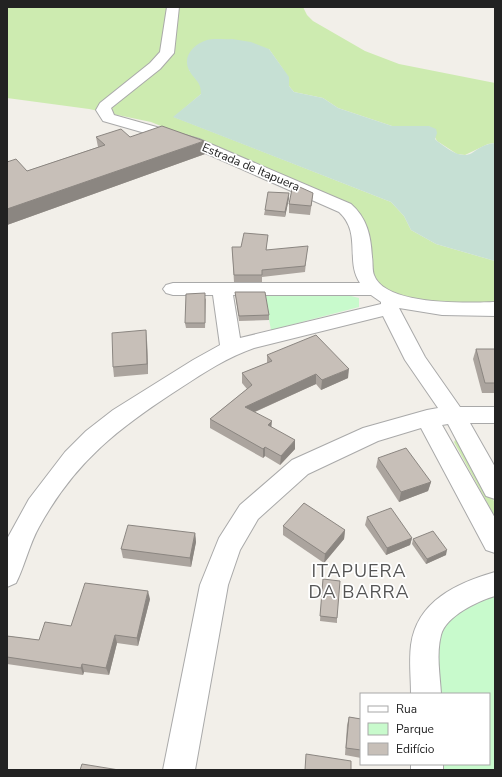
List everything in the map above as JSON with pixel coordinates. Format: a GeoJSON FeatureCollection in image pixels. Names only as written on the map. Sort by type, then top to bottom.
{"type":"FeatureCollection","features":[{"type":"Feature","properties":{"kind":"street","name":"Estrada de Itapuera"},"geometry":{"type":"LineString","coordinates":[[173,7],[167,53],[155,66],[105,106],[103,110],[104,114],[114,121],[193,142],[352,212],[358,221],[364,275],[373,289]]}},
{"type":"Feature","properties":{"kind":"street"},"geometry":{"type":"LineString","coordinates":[[172,289],[373,289],[390,304],[416,360],[454,415],[495,489]]}},
{"type":"Feature","properties":{"kind":"street"},"geometry":{"type":"LineString","coordinates":[[222,289],[231,348]]}},
{"type":"Feature","properties":{"kind":"street"},"geometry":{"type":"LineString","coordinates":[[7,575],[29,520],[57,479],[81,451],[104,429],[129,410],[212,358],[231,348],[390,304],[437,308],[495,309]]}},
{"type":"Feature","properties":{"kind":"street"},"geometry":{"type":"LineString","coordinates":[[179,770],[214,585],[228,546],[238,528],[263,498],[300,468],[370,434],[408,422],[427,418],[454,415],[495,415]]}},
{"type":"Feature","properties":{"kind":"street"},"geometry":{"type":"LineString","coordinates":[[427,418],[495,542]]}},
{"type":"Feature","properties":{"kind":"street"},"geometry":{"type":"LineString","coordinates":[[426,693],[425,644],[431,628],[440,614],[451,603],[463,595],[495,584]]}},
{"type":"Feature","properties":{"kind":"green space"},"geometry":{"type":"Polygon","coordinates":[[[7,7],[303,7],[307,15],[313,21],[365,51],[399,64],[495,83],[495,143],[488,144],[465,155],[457,154],[437,141],[429,126],[392,126],[338,108],[323,98],[294,92],[289,86],[283,69],[269,49],[189,70],[201,85],[201,94],[174,117],[391,202],[404,216],[411,230],[436,244],[495,261],[495,303],[447,303],[423,301],[400,296],[378,285],[348,205],[321,191],[151,122],[89,109],[7,98],[7,7]]]}},
{"type":"Feature","properties":{"kind":"green space"},"geometry":{"type":"Polygon","coordinates":[[[232,39],[251,42],[269,49],[289,77],[289,86],[294,92],[323,98],[338,108],[392,126],[429,126],[436,129],[437,133],[435,139],[437,141],[458,154],[467,155],[485,145],[495,143],[495,261],[436,244],[411,230],[404,216],[391,202],[173,117],[201,94],[200,86],[191,74],[187,65],[190,51],[198,44],[207,40],[232,39]]]}},
{"type":"Feature","properties":{"kind":"green space"},"geometry":{"type":"Polygon","coordinates":[[[264,292],[347,295],[359,298],[359,307],[271,330],[264,292]]]}},
{"type":"Feature","properties":{"kind":"green space"},"geometry":{"type":"Polygon","coordinates":[[[456,439],[461,441],[495,503],[495,517],[454,442],[456,439]]]}},
{"type":"Feature","properties":{"kind":"green space"},"geometry":{"type":"Polygon","coordinates":[[[495,597],[495,770],[439,770],[439,765],[490,765],[490,693],[437,693],[437,644],[439,632],[453,613],[487,598],[495,597]]]}},
{"type":"Feature","properties":{"kind":"building"},"geometry":{"type":"Polygon","coordinates":[[[162,126],[204,141],[7,209],[7,162],[16,159],[27,171],[105,145],[96,137],[121,129],[130,137],[162,126]]]}},
{"type":"Feature","properties":{"kind":"building"},"geometry":{"type":"Polygon","coordinates":[[[293,184],[313,193],[311,206],[289,204],[293,184]]]}},
{"type":"Feature","properties":{"kind":"building"},"geometry":{"type":"Polygon","coordinates":[[[268,192],[289,193],[285,212],[265,210],[268,192]]]}},
{"type":"Feature","properties":{"kind":"building"},"geometry":{"type":"Polygon","coordinates":[[[244,233],[268,235],[266,250],[308,246],[305,266],[262,270],[262,275],[234,275],[232,247],[241,247],[244,233]]]}},
{"type":"Feature","properties":{"kind":"building"},"geometry":{"type":"Polygon","coordinates":[[[235,292],[265,292],[269,315],[239,316],[235,292]]]}},
{"type":"Feature","properties":{"kind":"building"},"geometry":{"type":"Polygon","coordinates":[[[205,293],[205,323],[185,323],[186,294],[205,293]]]}},
{"type":"Feature","properties":{"kind":"building"},"geometry":{"type":"Polygon","coordinates":[[[146,330],[147,364],[113,367],[112,333],[146,330]]]}},
{"type":"Feature","properties":{"kind":"building"},"geometry":{"type":"Polygon","coordinates":[[[316,335],[349,369],[322,380],[316,374],[245,407],[272,421],[268,425],[295,440],[281,456],[265,447],[263,449],[210,419],[252,385],[242,373],[272,361],[267,355],[316,335]]]}},
{"type":"Feature","properties":{"kind":"building"},"geometry":{"type":"Polygon","coordinates":[[[476,349],[495,349],[495,383],[485,383],[476,349]]]}},
{"type":"Feature","properties":{"kind":"building"},"geometry":{"type":"Polygon","coordinates":[[[406,448],[431,482],[401,492],[378,458],[406,448]]]}},
{"type":"Feature","properties":{"kind":"building"},"geometry":{"type":"Polygon","coordinates":[[[304,503],[345,530],[325,554],[283,526],[304,503]]]}},
{"type":"Feature","properties":{"kind":"building"},"geometry":{"type":"Polygon","coordinates":[[[391,508],[412,538],[387,548],[367,517],[391,508]]]}},
{"type":"Feature","properties":{"kind":"building"},"geometry":{"type":"Polygon","coordinates":[[[128,525],[195,533],[190,558],[121,549],[128,525]]]}},
{"type":"Feature","properties":{"kind":"building"},"geometry":{"type":"Polygon","coordinates":[[[433,531],[447,550],[427,559],[413,539],[433,531]]]}},
{"type":"Feature","properties":{"kind":"building"},"geometry":{"type":"Polygon","coordinates":[[[323,579],[340,581],[337,618],[320,616],[323,579]]]}},
{"type":"Feature","properties":{"kind":"building"},"geometry":{"type":"Polygon","coordinates":[[[85,583],[148,591],[137,638],[115,635],[106,668],[82,664],[81,668],[7,657],[7,636],[39,640],[45,622],[71,626],[85,583]]]}},
{"type":"Feature","properties":{"kind":"building"},"geometry":{"type":"Polygon","coordinates":[[[349,717],[360,719],[360,750],[346,748],[349,717]]]}},
{"type":"Feature","properties":{"kind":"building"},"geometry":{"type":"Polygon","coordinates":[[[306,754],[351,761],[351,770],[305,770],[306,754]]]}},
{"type":"Feature","properties":{"kind":"building"},"geometry":{"type":"Polygon","coordinates":[[[82,764],[119,770],[80,770],[82,764]]]}},
{"type":"Feature","properties":{"kind":"district","name":"ITAPUERA DA BARRA"},"geometry":{"type":"Point","coordinates":[359,581]}}]}
